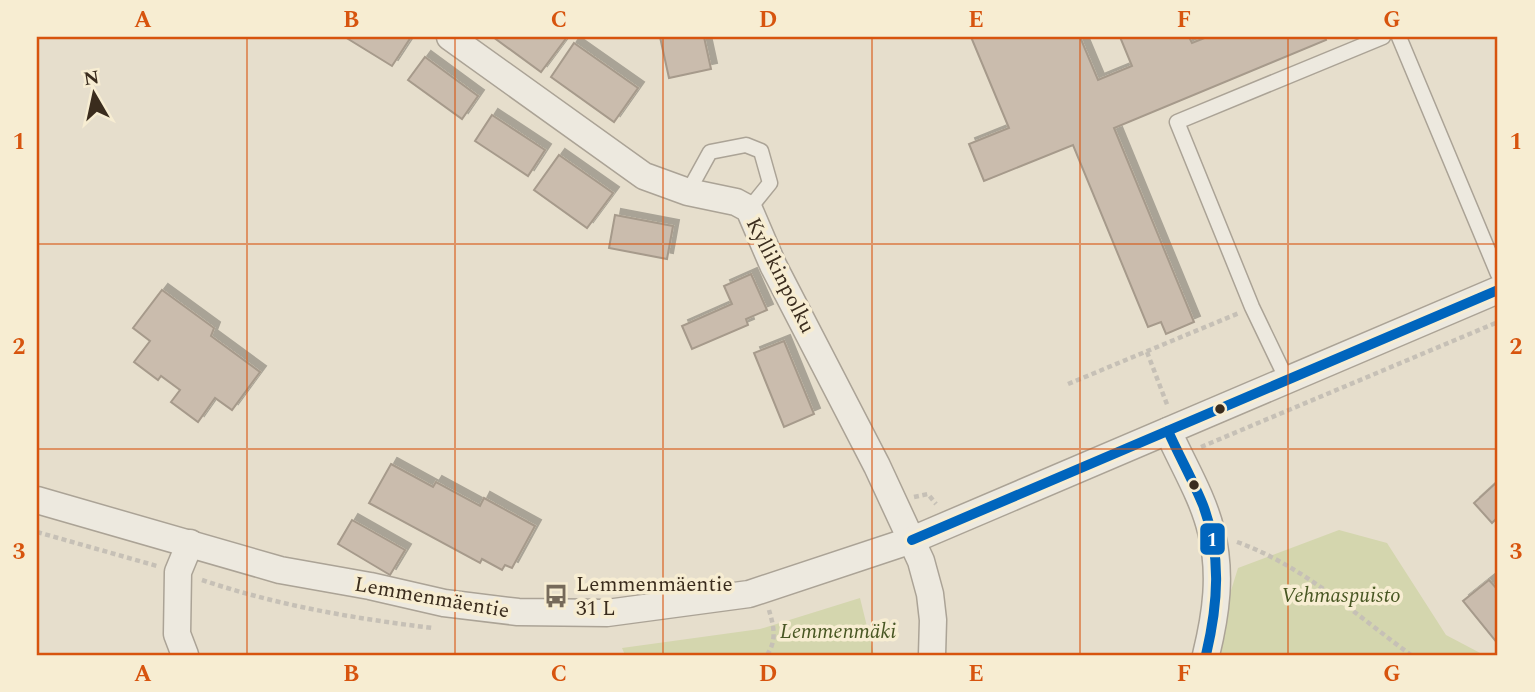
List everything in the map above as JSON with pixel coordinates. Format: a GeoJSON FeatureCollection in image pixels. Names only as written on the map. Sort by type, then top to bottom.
{"type":"FeatureCollection","features":[{"type":"Feature","properties":{"kind":"street","name":"Kyllikinpolku"},"geometry":{"type":"LineString","coordinates":[[450,37],[644,176],[688,192],[736,202],[749,209],[773,265],[852,415],[921,561],[930,594],[933,620],[932,655]]}},
{"type":"Feature","properties":{"kind":"street","name":"Lemmenmäentie"},"geometry":{"type":"LineString","coordinates":[[37,500],[280,570],[444,603],[519,612],[607,613],[749,594],[912,540],[1168,420],[1287,380],[1498,290]]}},
{"type":"Feature","properties":{"kind":"street"},"geometry":{"type":"LineString","coordinates":[[1168,420],[1179,456],[1207,516],[1212,533],[1218,591],[1216,615],[1206,655]]}},
{"type":"Feature","properties":{"kind":"street"},"geometry":{"type":"LineString","coordinates":[[186,655],[177,634],[178,572],[190,543]]}},
{"type":"Feature","properties":{"kind":"lane"},"geometry":{"type":"LineString","coordinates":[[1287,380],[1252,307],[1177,122],[1383,37]]}},
{"type":"Feature","properties":{"kind":"lane"},"geometry":{"type":"LineString","coordinates":[[1399,37],[1498,274]]}},
{"type":"Feature","properties":{"kind":"lane"},"geometry":{"type":"LineString","coordinates":[[688,192],[710,152],[746,145],[761,151],[770,183],[749,209]]}},
{"type":"Feature","properties":{"kind":"path"},"geometry":{"type":"LineString","coordinates":[[1068,384],[1252,307]]}},
{"type":"Feature","properties":{"kind":"path"},"geometry":{"type":"LineString","coordinates":[[1179,456],[1498,322]]}},
{"type":"Feature","properties":{"kind":"path"},"geometry":{"type":"LineString","coordinates":[[1147,352],[1168,420]]}},
{"type":"Feature","properties":{"kind":"path"},"geometry":{"type":"LineString","coordinates":[[37,531],[235,591],[379,621],[439,628]]}},
{"type":"Feature","properties":{"kind":"path"},"geometry":{"type":"LineString","coordinates":[[1212,533],[1256,549],[1310,580],[1411,655]]}},
{"type":"Feature","properties":{"kind":"path"},"geometry":{"type":"LineString","coordinates":[[761,611],[781,606]]}},
{"type":"Feature","properties":{"kind":"path"},"geometry":{"type":"LineString","coordinates":[[767,655],[775,644],[769,609]]}},
{"type":"Feature","properties":{"kind":"green space","name":"Vehmaspuisto"},"geometry":{"type":"Polygon","coordinates":[[[1339,530],[1387,543],[1446,635],[1484,655],[1211,655],[1238,568],[1339,530]]]}},
{"type":"Feature","properties":{"kind":"green space","name":"Lemmenmäki"},"geometry":{"type":"Polygon","coordinates":[[[860,598],[874,655],[625,655],[622,648],[760,629],[860,598]]]}},
{"type":"Feature","properties":{"kind":"building"},"geometry":{"type":"Polygon","coordinates":[[[345,37],[411,37],[392,66],[345,37]]]}},
{"type":"Feature","properties":{"kind":"building"},"geometry":{"type":"Polygon","coordinates":[[[493,37],[567,37],[541,72],[493,37]]]}},
{"type":"Feature","properties":{"kind":"building"},"geometry":{"type":"Polygon","coordinates":[[[660,37],[704,37],[711,69],[669,78],[660,37]]]}},
{"type":"Feature","properties":{"kind":"building"},"geometry":{"type":"Polygon","coordinates":[[[971,37],[1080,37],[1098,80],[1132,66],[1120,37],[1189,37],[1192,43],[1207,37],[1325,37],[1326,40],[1114,128],[1194,322],[1166,334],[1161,322],[1148,327],[1073,145],[984,181],[969,144],[1009,128],[971,37]]]}},
{"type":"Feature","properties":{"kind":"building"},"geometry":{"type":"Polygon","coordinates":[[[574,43],[638,88],[614,122],[551,77],[574,43]]]}},
{"type":"Feature","properties":{"kind":"building"},"geometry":{"type":"Polygon","coordinates":[[[425,57],[478,96],[462,119],[408,80],[425,57]]]}},
{"type":"Feature","properties":{"kind":"building"},"geometry":{"type":"Polygon","coordinates":[[[492,115],[545,150],[528,176],[475,141],[492,115]]]}},
{"type":"Feature","properties":{"kind":"building"},"geometry":{"type":"Polygon","coordinates":[[[559,155],[613,193],[587,228],[534,190],[559,155]]]}},
{"type":"Feature","properties":{"kind":"building"},"geometry":{"type":"Polygon","coordinates":[[[615,215],[673,226],[667,259],[609,248],[615,215]]]}},
{"type":"Feature","properties":{"kind":"building"},"geometry":{"type":"Polygon","coordinates":[[[751,274],[767,310],[746,319],[748,325],[692,349],[682,326],[732,304],[724,286],[751,274]]]}},
{"type":"Feature","properties":{"kind":"building"},"geometry":{"type":"Polygon","coordinates":[[[162,290],[214,328],[211,336],[260,372],[232,410],[215,398],[198,422],[171,402],[180,390],[161,376],[158,380],[134,362],[150,341],[133,328],[162,290]]]}},
{"type":"Feature","properties":{"kind":"building"},"geometry":{"type":"Polygon","coordinates":[[[784,341],[814,414],[784,427],[754,353],[784,341]]]}},
{"type":"Feature","properties":{"kind":"building"},"geometry":{"type":"Polygon","coordinates":[[[391,464],[433,487],[436,482],[480,506],[484,498],[535,526],[512,568],[505,565],[502,570],[482,559],[480,563],[369,503],[391,464]]]}},
{"type":"Feature","properties":{"kind":"building"},"geometry":{"type":"Polygon","coordinates":[[[1498,481],[1498,517],[1492,523],[1474,503],[1498,481]]]}},
{"type":"Feature","properties":{"kind":"building"},"geometry":{"type":"Polygon","coordinates":[[[352,520],[405,550],[390,575],[338,544],[352,520]]]}},
{"type":"Feature","properties":{"kind":"building"},"geometry":{"type":"Polygon","coordinates":[[[1489,580],[1498,590],[1498,644],[1463,601],[1489,580]]]}},
{"type":"Feature","properties":{"kind":"transit line","name":"1"},"geometry":{"type":"LineString","coordinates":[[912,540],[1498,290]]}},
{"type":"Feature","properties":{"kind":"transit line","name":"1"},"geometry":{"type":"LineString","coordinates":[[1168,431],[1203,505],[1213,542],[1215,598],[1206,655]]}},
{"type":"Feature","properties":{"kind":"place","name":"Lemmenmäentie 31 L"},"geometry":{"type":"Point","coordinates":[556,596]}}]}
